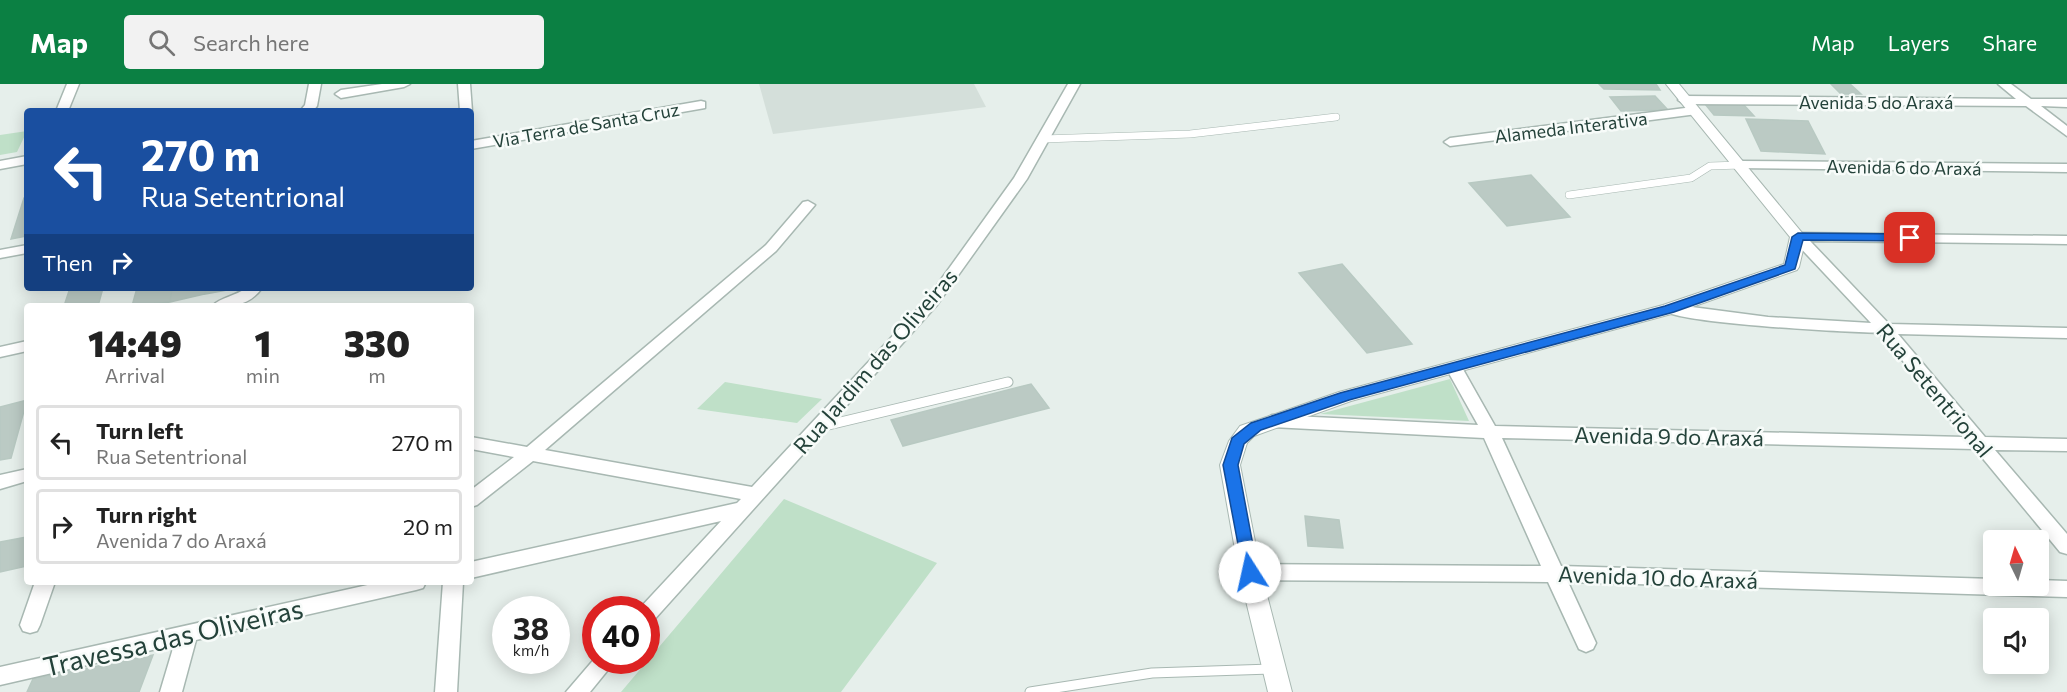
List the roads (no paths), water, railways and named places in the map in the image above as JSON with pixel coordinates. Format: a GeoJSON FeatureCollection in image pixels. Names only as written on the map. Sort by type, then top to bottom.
{"type":"FeatureCollection","features":[{"type":"Feature","properties":{"kind":"street"},"geometry":{"type":"LineString","coordinates":[[63,108],[73,84]]}},
{"type":"Feature","properties":{"kind":"street"},"geometry":{"type":"LineString","coordinates":[[309,108],[315,84]]}},
{"type":"Feature","properties":{"kind":"street"},"geometry":{"type":"LineString","coordinates":[[341,94],[404,84]]}},
{"type":"Feature","properties":{"kind":"street"},"geometry":{"type":"LineString","coordinates":[[464,84],[466,108]]}},
{"type":"Feature","properties":{"kind":"street","name":"Rua Jardim das Oliveiras"},"geometry":{"type":"LineString","coordinates":[[660,600],[932,302],[1020,179],[1074,84]]}},
{"type":"Feature","properties":{"kind":"street","name":"Rua Setentrional"},"geometry":{"type":"LineString","coordinates":[[1672,84],[1798,237],[1884,328],[2067,548]]}},
{"type":"Feature","properties":{"kind":"street"},"geometry":{"type":"LineString","coordinates":[[2004,84],[2067,132]]}},
{"type":"Feature","properties":{"kind":"street","name":"Avenida 5 do Araxá"},"geometry":{"type":"LineString","coordinates":[[1689,106],[2067,103]]}},
{"type":"Feature","properties":{"kind":"street","name":"Via Terra de Santa Cruz"},"geometry":{"type":"LineString","coordinates":[[474,144],[701,105]]}},
{"type":"Feature","properties":{"kind":"street","name":"Alameda Interativa"},"geometry":{"type":"LineString","coordinates":[[1450,142],[1689,106]]}},
{"type":"Feature","properties":{"kind":"street"},"geometry":{"type":"LineString","coordinates":[[0,165],[24,161]]}},
{"type":"Feature","properties":{"kind":"street","name":"Avenida 6 do Araxá"},"geometry":{"type":"LineString","coordinates":[[1741,165],[2067,168]]}},
{"type":"Feature","properties":{"kind":"street"},"geometry":{"type":"LineString","coordinates":[[474,498],[532,452],[771,248],[808,205]]}},
{"type":"Feature","properties":{"kind":"street"},"geometry":{"type":"LineString","coordinates":[[1280,692],[1250,572],[1230,465],[1234,448],[1242,436],[1272,421],[1345,396],[1669,309],[1791,267],[1798,237],[2067,240]]}},
{"type":"Feature","properties":{"kind":"street"},"geometry":{"type":"LineString","coordinates":[[0,254],[24,250]]}},
{"type":"Feature","properties":{"kind":"street"},"geometry":{"type":"LineString","coordinates":[[226,303],[252,291]]}},
{"type":"Feature","properties":{"kind":"street"},"geometry":{"type":"LineString","coordinates":[[1669,309],[1754,322],[2067,333]]}},
{"type":"Feature","properties":{"kind":"street"},"geometry":{"type":"LineString","coordinates":[[0,352],[24,347]]}},
{"type":"Feature","properties":{"kind":"street"},"geometry":{"type":"LineString","coordinates":[[1454,368],[1490,432],[1586,643]]}},
{"type":"Feature","properties":{"kind":"street","name":"Avenida 9 do Araxá"},"geometry":{"type":"LineString","coordinates":[[1272,421],[1490,432],[2067,445]]}},
{"type":"Feature","properties":{"kind":"street"},"geometry":{"type":"LineString","coordinates":[[474,443],[532,452],[756,495]]}},
{"type":"Feature","properties":{"kind":"street"},"geometry":{"type":"LineString","coordinates":[[0,482],[24,476]]}},
{"type":"Feature","properties":{"kind":"street"},"geometry":{"type":"LineString","coordinates":[[474,569],[742,509]]}},
{"type":"Feature","properties":{"kind":"street","name":"Avenida 10 do Araxá"},"geometry":{"type":"LineString","coordinates":[[1250,572],[1555,574],[2067,589]]}},
{"type":"Feature","properties":{"kind":"street"},"geometry":{"type":"LineString","coordinates":[[30,625],[44,585]]}},
{"type":"Feature","properties":{"kind":"street","name":"Travessa das Oliveiras"},"geometry":{"type":"LineString","coordinates":[[0,676],[403,585]]}},
{"type":"Feature","properties":{"kind":"street"},"geometry":{"type":"LineString","coordinates":[[446,692],[453,585]]}},
{"type":"Feature","properties":{"kind":"street"},"geometry":{"type":"LineString","coordinates":[[171,692],[188,633]]}},
{"type":"Feature","properties":{"kind":"street"},"geometry":{"type":"LineString","coordinates":[[577,692],[593,674]]}},
{"type":"Feature","properties":{"kind":"lane"},"geometry":{"type":"LineString","coordinates":[[1043,139],[1131,140],[1148,135],[1233,131],[1336,117]]}},
{"type":"Feature","properties":{"kind":"lane"},"geometry":{"type":"LineString","coordinates":[[1569,195],[1691,178],[1710,166],[1741,165]]}},
{"type":"Feature","properties":{"kind":"lane"},"geometry":{"type":"LineString","coordinates":[[820,427],[1008,382]]}},
{"type":"Feature","properties":{"kind":"lane"},"geometry":{"type":"LineString","coordinates":[[1030,692],[1152,673],[1274,669]]}}]}
